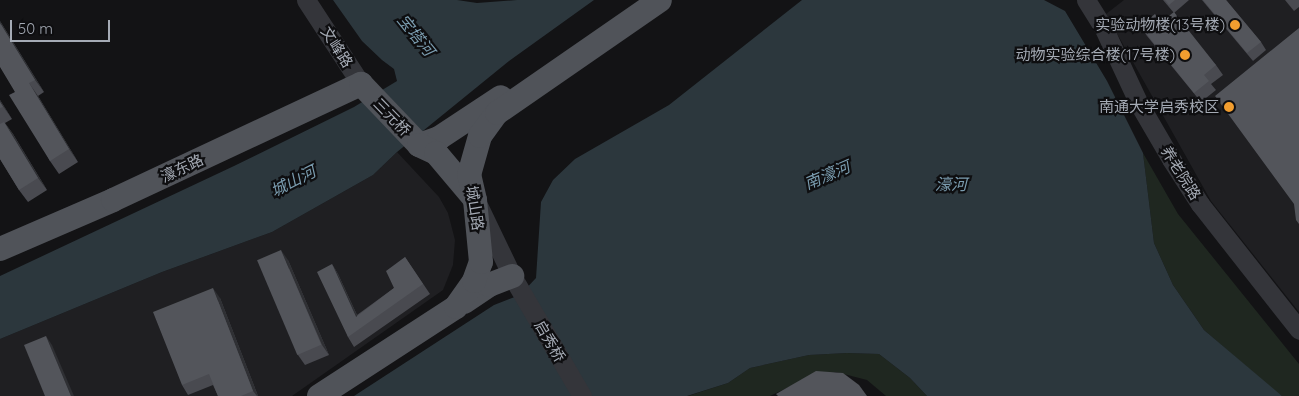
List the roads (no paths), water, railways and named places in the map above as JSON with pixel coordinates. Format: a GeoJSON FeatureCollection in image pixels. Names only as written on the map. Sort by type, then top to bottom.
{"type":"FeatureCollection","features":[{"type":"Feature","properties":{"kind":"main road"},"geometry":{"type":"LineString","coordinates":[[417,143],[439,138],[493,103],[634,0]]}},
{"type":"Feature","properties":{"kind":"main road","name":"城山路"},"geometry":{"type":"LineString","coordinates":[[319,396],[456,307],[474,282],[481,262],[475,200],[469,175],[480,136],[497,113],[660,0]]}},
{"type":"Feature","properties":{"kind":"main road","name":"三元桥"},"geometry":{"type":"LineString","coordinates":[[366,89],[417,143],[436,153],[475,200]]}},
{"type":"Feature","properties":{"kind":"main road","name":"濠东路"},"geometry":{"type":"LineString","coordinates":[[0,249],[366,89]]}},
{"type":"Feature","properties":{"kind":"main road"},"geometry":{"type":"LineString","coordinates":[[456,307],[477,291],[515,281]]}},
{"type":"Feature","properties":{"kind":"street","name":"文峰路"},"geometry":{"type":"LineString","coordinates":[[306,0],[366,89]]}},
{"type":"Feature","properties":{"kind":"street","name":"养老院路"},"geometry":{"type":"LineString","coordinates":[[1086,0],[1105,31],[1139,104],[1200,204],[1299,330]]}},
{"type":"Feature","properties":{"kind":"street","name":"启秀桥"},"geometry":{"type":"LineString","coordinates":[[475,200],[515,281],[582,396]]}},
{"type":"Feature","properties":{"kind":"water"},"geometry":{"type":"Polygon","coordinates":[[[333,0],[457,0],[477,3],[517,0],[594,0],[509,61],[397,152],[373,175],[272,232],[162,272],[0,339],[0,276],[234,166],[354,107],[397,81],[394,69],[362,41],[333,0]]]}},
{"type":"Feature","properties":{"kind":"water","name":"濠河"},"geometry":{"type":"Polygon","coordinates":[[[802,0],[1044,0],[1065,11],[1107,81],[1143,153],[1154,243],[1173,285],[1204,330],[1282,396],[927,396],[910,378],[879,354],[847,353],[809,355],[750,368],[728,383],[687,396],[354,396],[494,305],[520,295],[536,278],[541,202],[553,180],[575,159],[669,105],[802,0]]]}},
{"type":"Feature","properties":{"kind":"place","name":"实验动物楼(13号楼)"},"geometry":{"type":"Point","coordinates":[1235,25]}},
{"type":"Feature","properties":{"kind":"place","name":"动物实验综合楼(17号楼)"},"geometry":{"type":"Point","coordinates":[1185,55]}},
{"type":"Feature","properties":{"kind":"place","name":"南通大学启秀校区"},"geometry":{"type":"Point","coordinates":[1229,107]}},
{"type":"Feature","properties":{"kind":"water label","name":"宝塔河"},"geometry":{"type":"Point","coordinates":[416,35]}},
{"type":"Feature","properties":{"kind":"water label","name":"南濠河"},"geometry":{"type":"Point","coordinates":[827,175]}},
{"type":"Feature","properties":{"kind":"water label","name":"城山河"},"geometry":{"type":"Point","coordinates":[293,181]}}]}
